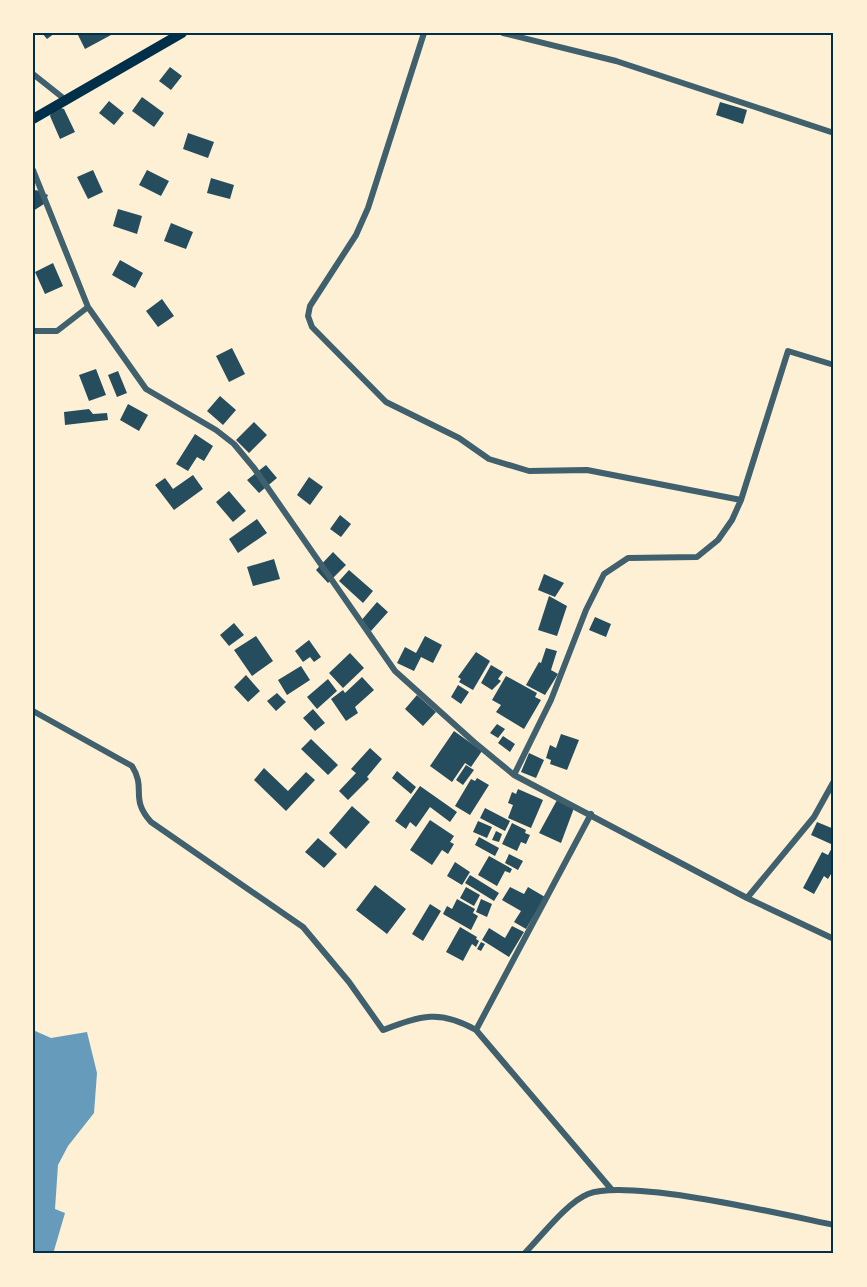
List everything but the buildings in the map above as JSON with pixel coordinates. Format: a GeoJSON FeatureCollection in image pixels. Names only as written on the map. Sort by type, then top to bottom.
{"type":"FeatureCollection","features":[{"type":"Feature","properties":{"kind":"highway"},"geometry":{"type":"LineString","coordinates":[[33,118],[68,101],[182,33]]}},
{"type":"Feature","properties":{"kind":"street"},"geometry":{"type":"LineString","coordinates":[[424,33],[368,208],[356,235],[310,306],[308,316],[312,327],[386,402],[459,438],[489,459],[530,471],[587,470],[741,500]]}},
{"type":"Feature","properties":{"kind":"street"},"geometry":{"type":"LineString","coordinates":[[503,33],[616,61],[834,132]]}},
{"type":"Feature","properties":{"kind":"street"},"geometry":{"type":"LineString","coordinates":[[33,74],[68,101]]}},
{"type":"Feature","properties":{"kind":"street"},"geometry":{"type":"LineString","coordinates":[[33,170],[88,308],[146,389],[216,430],[234,444],[254,468],[395,671],[474,742],[514,774],[747,898],[834,939]]}},
{"type":"Feature","properties":{"kind":"street"},"geometry":{"type":"LineString","coordinates":[[33,331],[57,331],[88,308]]}},
{"type":"Feature","properties":{"kind":"street"},"geometry":{"type":"LineString","coordinates":[[514,774],[551,700],[586,610],[604,574],[628,558],[697,557],[718,540],[732,520],[741,500],[788,351],[834,365]]}},
{"type":"Feature","properties":{"kind":"street"},"geometry":{"type":"LineString","coordinates":[[33,711],[132,766],[139,777],[140,810],[151,822],[303,927],[350,982],[383,1030],[431,1015],[458,1020],[476,1030],[612,1191]]}},
{"type":"Feature","properties":{"kind":"street"},"geometry":{"type":"LineString","coordinates":[[747,898],[814,817],[834,781]]}},
{"type":"Feature","properties":{"kind":"street"},"geometry":{"type":"LineString","coordinates":[[476,1030],[591,814]]}},
{"type":"Feature","properties":{"kind":"street"},"geometry":{"type":"LineString","coordinates":[[524,1254],[562,1214],[585,1195],[612,1191],[661,1194],[734,1205],[834,1225]]}},
{"type":"Feature","properties":{"kind":"water"},"geometry":{"type":"Polygon","coordinates":[[[33,1030],[51,1038],[87,1032],[97,1073],[94,1113],[68,1146],[58,1165],[55,1209],[65,1213],[53,1254],[33,1254],[33,1030]]]}}]}
